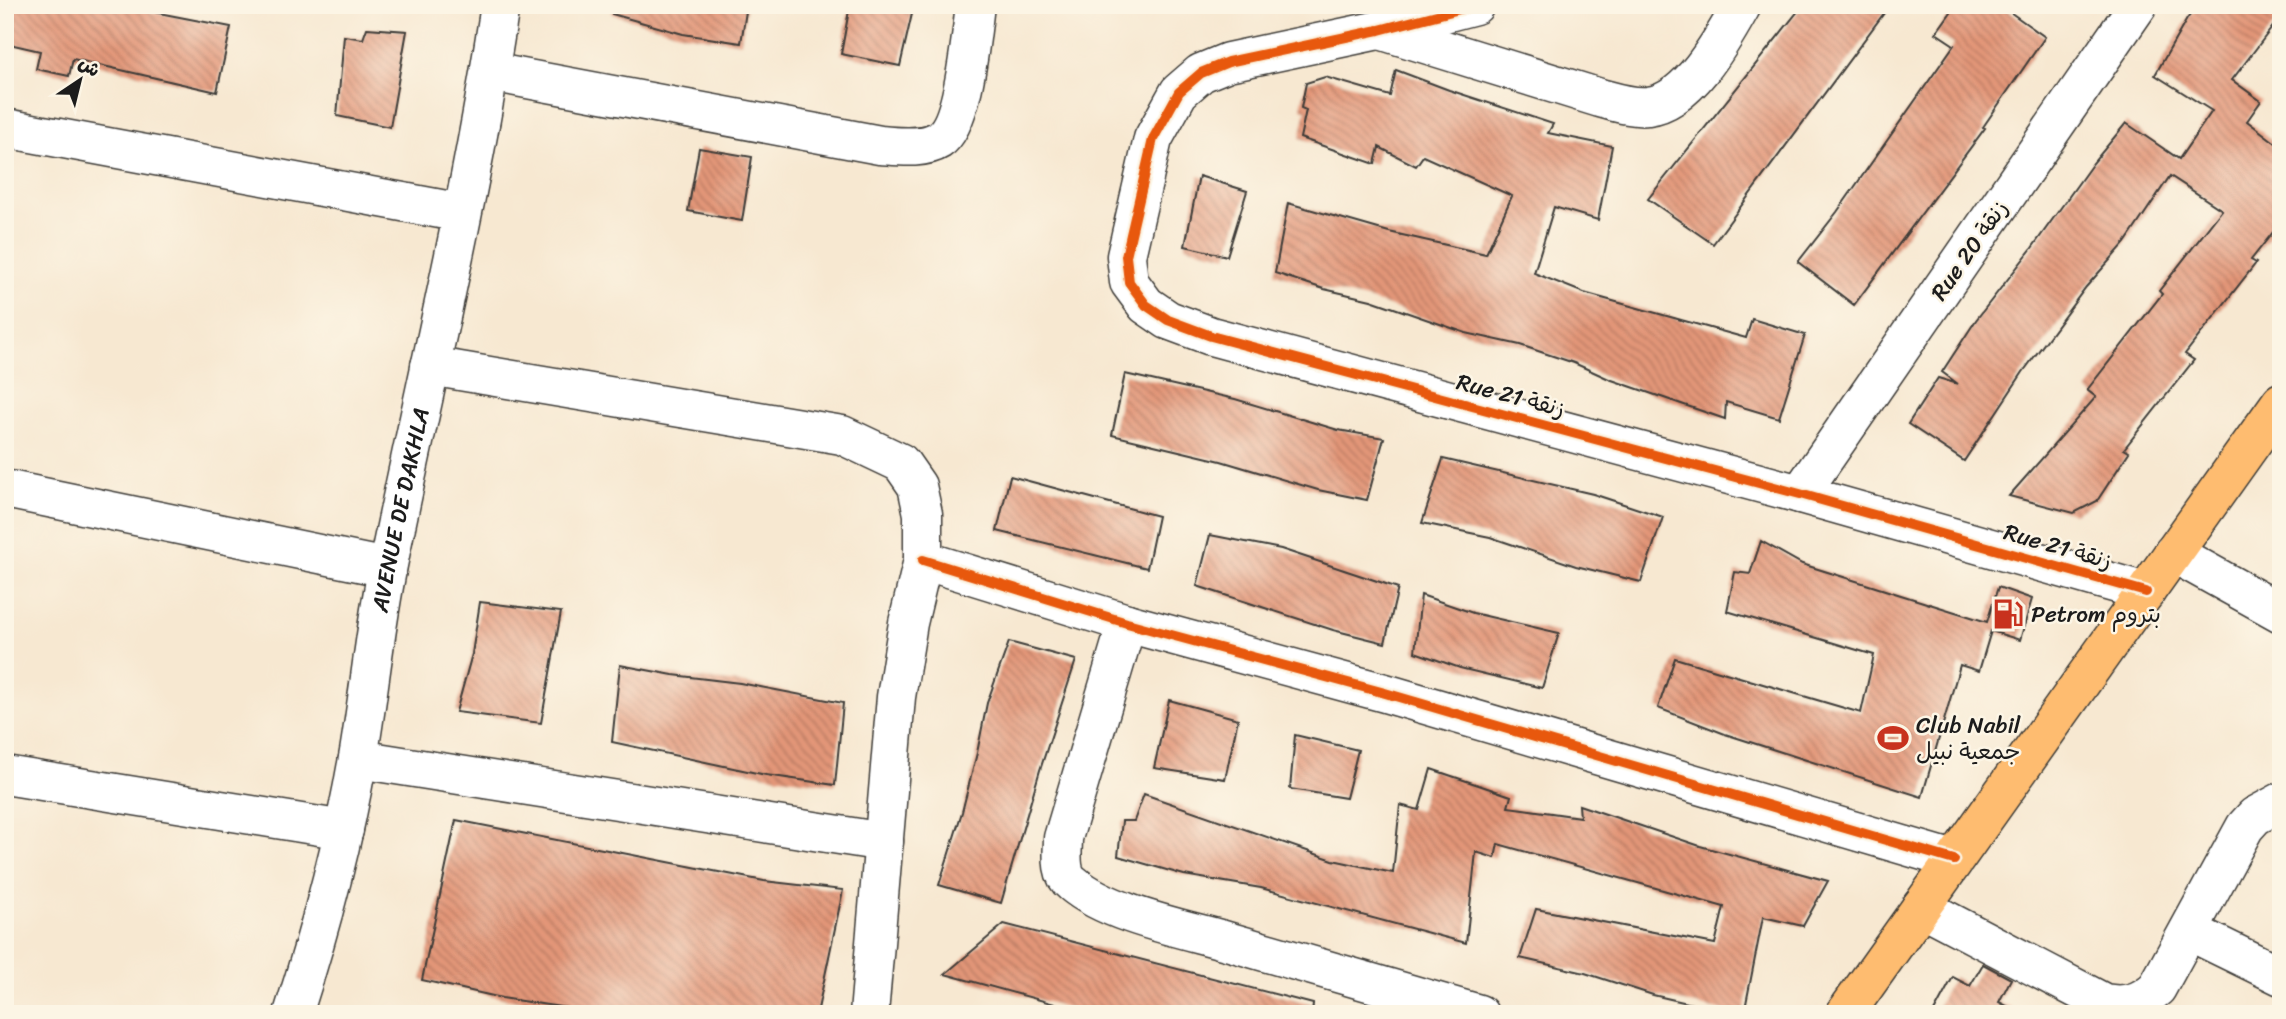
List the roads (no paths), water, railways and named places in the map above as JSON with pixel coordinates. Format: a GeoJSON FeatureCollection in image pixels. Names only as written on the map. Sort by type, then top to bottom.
{"type":"FeatureCollection","features":[{"type":"Feature","properties":{"kind":"main road"},"geometry":{"type":"LineString","coordinates":[[1845,1014],[2281,402]]}},
{"type":"Feature","properties":{"kind":"street","name":"AVENUE DE DAKHLA"},"geometry":{"type":"LineString","coordinates":[[295,1014],[344,830],[358,759],[387,568],[462,213],[490,72],[500,5]]}},
{"type":"Feature","properties":{"kind":"street"},"geometry":{"type":"LineString","coordinates":[[490,72],[880,145],[920,146],[939,140],[955,122],[975,5]]}},
{"type":"Feature","properties":{"kind":"street","name":"Rue 21 زنقة"},"geometry":{"type":"LineString","coordinates":[[1475,5],[1379,30],[1228,62],[1201,73],[1179,92],[1153,139],[1126,256],[1129,282],[1146,304],[1168,320],[1211,336],[1800,494],[2146,592]]}},
{"type":"Feature","properties":{"kind":"street"},"geometry":{"type":"LineString","coordinates":[[1379,30],[1600,98],[1629,105],[1648,106],[1667,100],[1690,81],[1724,36],[1742,5]]}},
{"type":"Feature","properties":{"kind":"street","name":"Rue 20 زنقة"},"geometry":{"type":"LineString","coordinates":[[1800,494],[2138,5]]}},
{"type":"Feature","properties":{"kind":"street"},"geometry":{"type":"LineString","coordinates":[[5,128],[462,213]]}},
{"type":"Feature","properties":{"kind":"street"},"geometry":{"type":"LineString","coordinates":[[430,366],[842,435],[901,463],[911,474],[918,486],[923,514],[923,560],[908,623],[896,697],[869,1014]]}},
{"type":"Feature","properties":{"kind":"street"},"geometry":{"type":"LineString","coordinates":[[5,489],[387,568]]}},
{"type":"Feature","properties":{"kind":"street"},"geometry":{"type":"LineString","coordinates":[[2173,553],[2281,613]]}},
{"type":"Feature","properties":{"kind":"street"},"geometry":{"type":"LineString","coordinates":[[923,560],[1127,623],[1385,694],[1954,860]]}},
{"type":"Feature","properties":{"kind":"street"},"geometry":{"type":"LineString","coordinates":[[1127,623],[1063,838],[1065,876],[1072,884],[1120,909],[1479,1014]]}},
{"type":"Feature","properties":{"kind":"street"},"geometry":{"type":"LineString","coordinates":[[358,759],[884,842]]}},
{"type":"Feature","properties":{"kind":"street"},"geometry":{"type":"LineString","coordinates":[[5,775],[344,830]]}},
{"type":"Feature","properties":{"kind":"street"},"geometry":{"type":"LineString","coordinates":[[1921,907],[2073,989],[2104,1003],[2120,1006],[2146,998],[2157,988],[2245,827],[2255,816],[2281,802]]}},
{"type":"Feature","properties":{"kind":"street"},"geometry":{"type":"LineString","coordinates":[[2189,931],[2281,976]]}},
{"type":"Feature","properties":{"kind":"place","name":"Petrom بتروم"},"geometry":{"type":"Point","coordinates":[2008,614]}},
{"type":"Feature","properties":{"kind":"place","name":"Club Nabil جمعية نبيل"},"geometry":{"type":"Point","coordinates":[1893,738]}}]}
